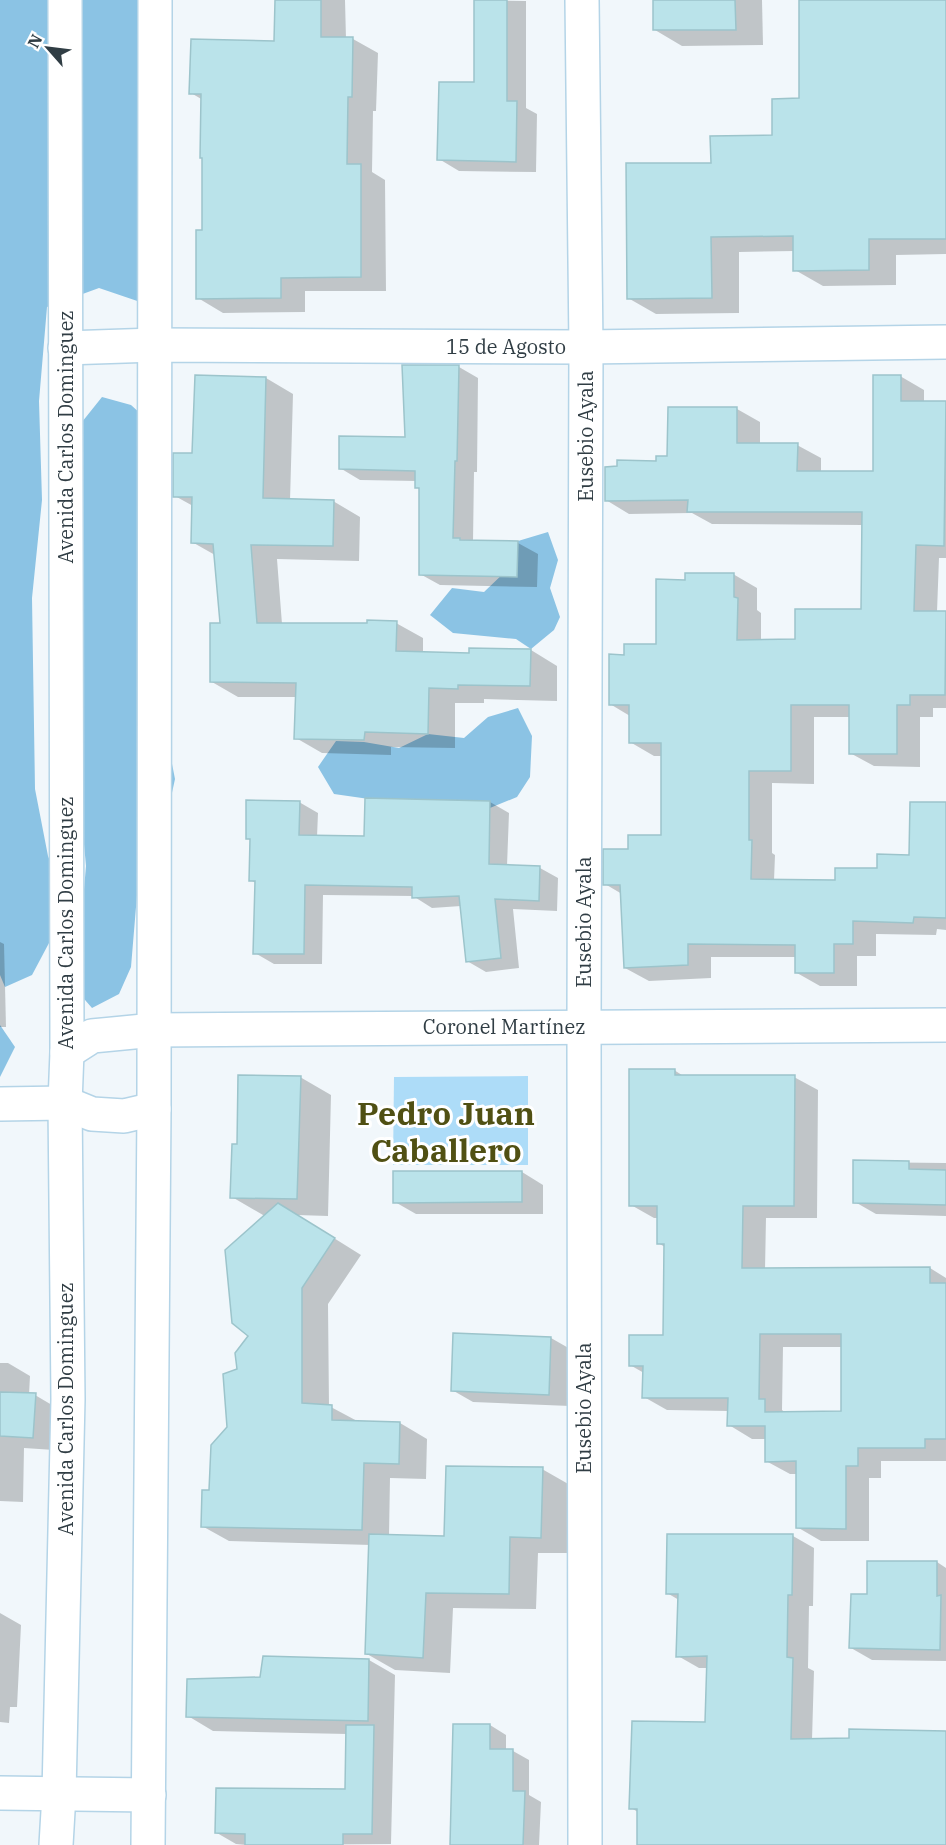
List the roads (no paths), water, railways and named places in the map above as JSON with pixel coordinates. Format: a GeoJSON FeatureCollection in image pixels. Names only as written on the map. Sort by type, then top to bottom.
{"type":"FeatureCollection","features":[{"type":"Feature","properties":{"kind":"street","name":"Avenida Carlos Dominguez"},"geometry":{"type":"LineString","coordinates":[[56,1845],[68,1399],[65,1103],[67,1052],[65,0]]}},
{"type":"Feature","properties":{"kind":"street"},"geometry":{"type":"LineString","coordinates":[[148,1845],[154,1109],[154,0]]}},
{"type":"Feature","properties":{"kind":"street","name":"Eusebio Ayala"},"geometry":{"type":"LineString","coordinates":[[582,0],[586,347],[585,1845]]}},
{"type":"Feature","properties":{"kind":"street","name":"15 de Agosto"},"geometry":{"type":"LineString","coordinates":[[65,348],[155,345],[586,347],[946,342]]}},
{"type":"Feature","properties":{"kind":"street","name":"Coronel Martínez"},"geometry":{"type":"LineString","coordinates":[[67,1052],[92,1036],[154,1030],[946,1025]]}},
{"type":"Feature","properties":{"kind":"street"},"geometry":{"type":"LineString","coordinates":[[0,1104],[65,1103],[92,1114],[124,1116],[154,1109]]}},
{"type":"Feature","properties":{"kind":"street"},"geometry":{"type":"LineString","coordinates":[[0,1793],[149,1795]]}},
{"type":"Feature","properties":{"kind":"district","name":"Pedro Juan Caballero"},"geometry":{"type":"Point","coordinates":[446,1132]}}]}
